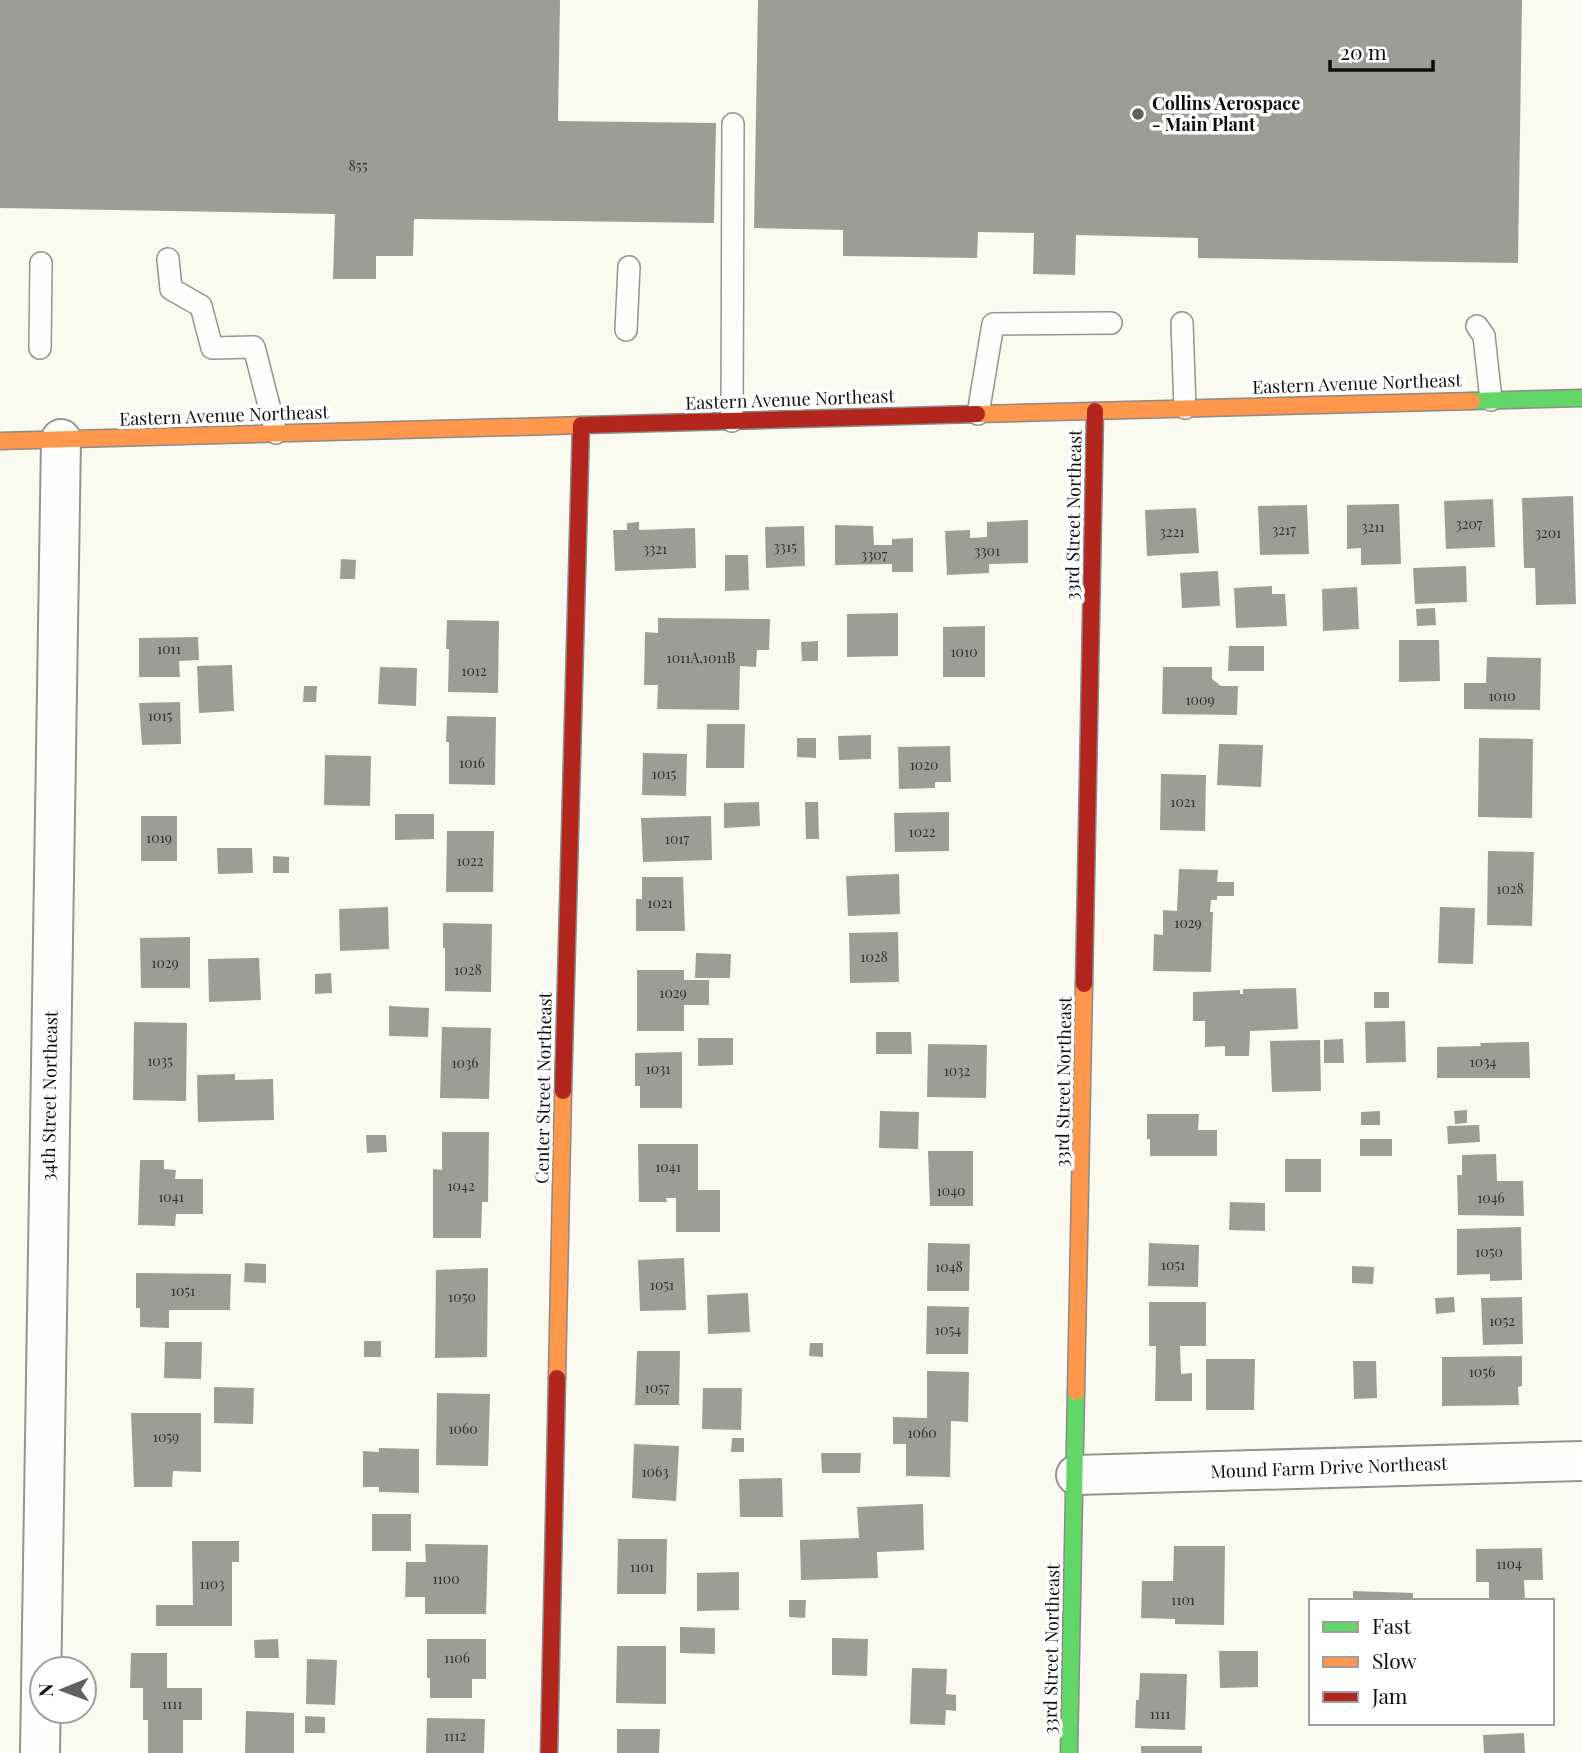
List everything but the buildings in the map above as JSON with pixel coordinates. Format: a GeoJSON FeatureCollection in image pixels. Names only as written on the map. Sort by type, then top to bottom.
{"type":"FeatureCollection","features":[{"type":"Feature","properties":{"kind":"street","name":"Eastern Avenue Northeast"},"geometry":{"type":"LineString","coordinates":[[0,441],[1582,398]]}},
{"type":"Feature","properties":{"kind":"street","name":"33rd Street Northeast"},"geometry":{"type":"LineString","coordinates":[[1069,1753],[1095,411]]}},
{"type":"Feature","properties":{"kind":"street","name":"Center Street Northeast"},"geometry":{"type":"LineString","coordinates":[[549,1753],[561,1154],[581,425]]}},
{"type":"Feature","properties":{"kind":"street","name":"34th Street Northeast"},"geometry":{"type":"LineString","coordinates":[[40,1753],[61,439]]}},
{"type":"Feature","properties":{"kind":"street","name":"Mound Farm Drive Northeast"},"geometry":{"type":"LineString","coordinates":[[1076,1475],[1582,1461]]}},
{"type":"Feature","properties":{"kind":"lane"},"geometry":{"type":"LineString","coordinates":[[732,421],[733,124]]}},
{"type":"Feature","properties":{"kind":"lane"},"geometry":{"type":"LineString","coordinates":[[168,259],[171,289],[201,306],[212,348],[254,347],[276,433]]}},
{"type":"Feature","properties":{"kind":"lane"},"geometry":{"type":"LineString","coordinates":[[40,348],[41,263]]}},
{"type":"Feature","properties":{"kind":"lane"},"geometry":{"type":"LineString","coordinates":[[626,330],[629,267]]}},
{"type":"Feature","properties":{"kind":"lane"},"geometry":{"type":"LineString","coordinates":[[978,414],[993,324],[1111,323]]}},
{"type":"Feature","properties":{"kind":"lane"},"geometry":{"type":"LineString","coordinates":[[1182,323],[1185,408]]}},
{"type":"Feature","properties":{"kind":"lane"},"geometry":{"type":"LineString","coordinates":[[1477,326],[1484,336],[1491,400]]}},
{"type":"Feature","properties":{"kind":"traffic: fast"},"geometry":{"type":"LineString","coordinates":[[1472,401],[1582,398]]}},
{"type":"Feature","properties":{"kind":"traffic: fast"},"geometry":{"type":"LineString","coordinates":[[1069,1753],[1076,1392]]}},
{"type":"Feature","properties":{"kind":"traffic: slow"},"geometry":{"type":"LineString","coordinates":[[977,414],[1472,401]]}},
{"type":"Feature","properties":{"kind":"traffic: slow"},"geometry":{"type":"LineString","coordinates":[[0,441],[586,425]]}},
{"type":"Feature","properties":{"kind":"traffic: slow"},"geometry":{"type":"LineString","coordinates":[[1076,1392],[1084,984]]}},
{"type":"Feature","properties":{"kind":"traffic: slow"},"geometry":{"type":"LineString","coordinates":[[557,1378],[563,1091]]}},
{"type":"Feature","properties":{"kind":"traffic: jam"},"geometry":{"type":"LineString","coordinates":[[1084,984],[1095,411]]}},
{"type":"Feature","properties":{"kind":"traffic: jam"},"geometry":{"type":"LineString","coordinates":[[586,425],[977,414]]}},
{"type":"Feature","properties":{"kind":"traffic: jam"},"geometry":{"type":"LineString","coordinates":[[563,1091],[581,425]]}},
{"type":"Feature","properties":{"kind":"traffic: jam"},"geometry":{"type":"LineString","coordinates":[[549,1753],[557,1378]]}},
{"type":"Feature","properties":{"kind":"place","name":"Collins Aerospace - Main Plant"},"geometry":{"type":"Point","coordinates":[1138,114]}}]}
